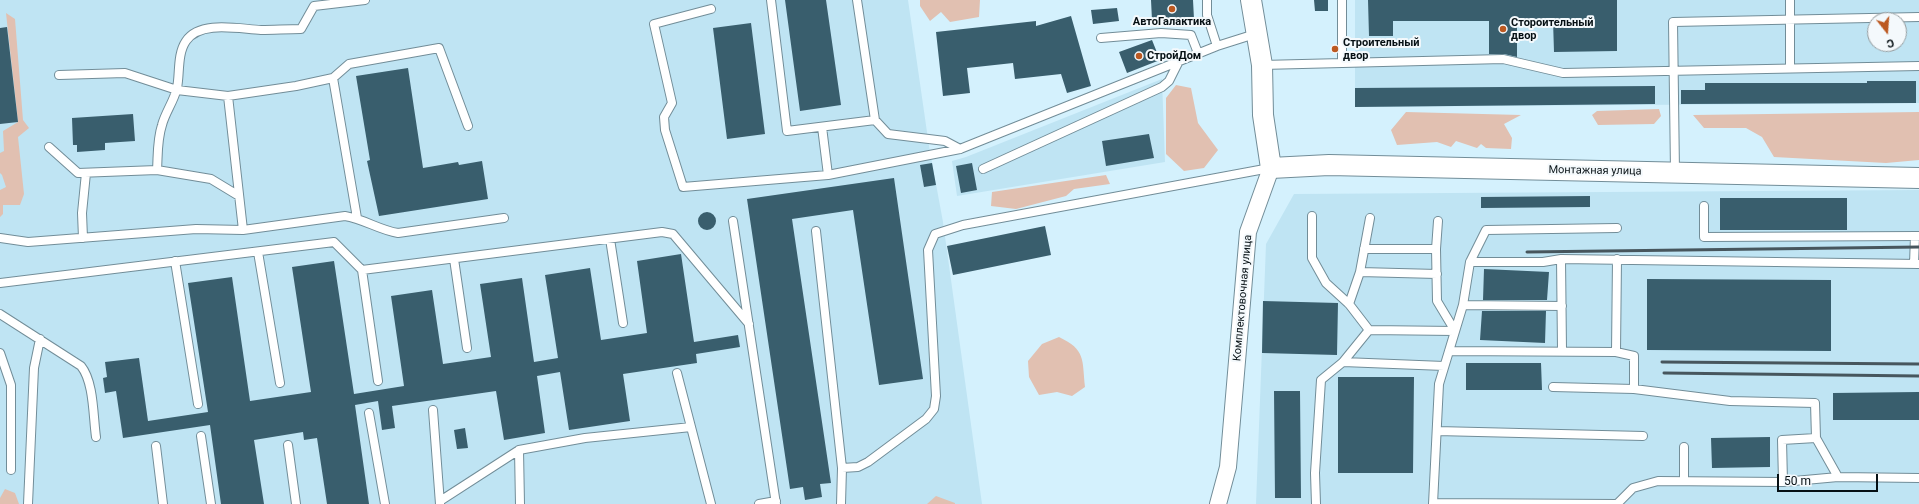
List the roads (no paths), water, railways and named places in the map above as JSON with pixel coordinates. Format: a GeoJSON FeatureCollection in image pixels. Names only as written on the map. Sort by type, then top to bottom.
{"type":"FeatureCollection","features":[{"type":"Feature","properties":{"kind":"street","name":"Комплектовочная улица"},"geometry":{"type":"LineString","coordinates":[[1218,504],[1228,467],[1248,232],[1271,168],[1263,115],[1262,65],[1255,34],[1251,0]]}},
{"type":"Feature","properties":{"kind":"street","name":"Монтажная улица"},"geometry":{"type":"LineString","coordinates":[[1271,168],[1329,165],[1919,178]]}},
{"type":"Feature","properties":{"kind":"lane"},"geometry":{"type":"LineString","coordinates":[[157,170],[158,140],[162,125],[177,90],[182,49],[192,33],[205,29],[232,27],[260,30],[300,29],[314,6],[364,0]]}},
{"type":"Feature","properties":{"kind":"lane"},"geometry":{"type":"LineString","coordinates":[[771,0],[787,131],[875,120]]}},
{"type":"Feature","properties":{"kind":"lane"},"geometry":{"type":"LineString","coordinates":[[857,0],[875,120],[888,134],[944,141],[960,149]]}},
{"type":"Feature","properties":{"kind":"lane"},"geometry":{"type":"LineString","coordinates":[[1207,0],[1208,15],[1218,46]]}},
{"type":"Feature","properties":{"kind":"lane"},"geometry":{"type":"LineString","coordinates":[[1342,0],[1342,62]]}},
{"type":"Feature","properties":{"kind":"lane"},"geometry":{"type":"LineString","coordinates":[[1790,0],[1790,68]]}},
{"type":"Feature","properties":{"kind":"lane"},"geometry":{"type":"LineString","coordinates":[[711,10],[654,24],[672,103],[664,117],[665,130],[683,187],[828,175],[960,149],[1198,53],[1255,34]]}},
{"type":"Feature","properties":{"kind":"lane"},"geometry":{"type":"LineString","coordinates":[[1675,172],[1673,22],[1791,21],[1919,17]]}},
{"type":"Feature","properties":{"kind":"lane"},"geometry":{"type":"LineString","coordinates":[[1101,38],[1161,33],[1191,35],[1198,53]]}},
{"type":"Feature","properties":{"kind":"lane"},"geometry":{"type":"LineString","coordinates":[[58,75],[125,73],[177,90],[228,96],[296,86],[333,78],[349,64],[439,48],[468,126]]}},
{"type":"Feature","properties":{"kind":"lane"},"geometry":{"type":"LineString","coordinates":[[1262,65],[1503,59],[1563,73],[1919,66]]}},
{"type":"Feature","properties":{"kind":"lane"},"geometry":{"type":"LineString","coordinates":[[983,169],[1162,87],[1169,81],[1180,61]]}},
{"type":"Feature","properties":{"kind":"lane"},"geometry":{"type":"LineString","coordinates":[[333,78],[357,218]]}},
{"type":"Feature","properties":{"kind":"lane"},"geometry":{"type":"LineString","coordinates":[[228,96],[243,230]]}},
{"type":"Feature","properties":{"kind":"lane"},"geometry":{"type":"LineString","coordinates":[[822,127],[828,175]]}},
{"type":"Feature","properties":{"kind":"lane"},"geometry":{"type":"LineString","coordinates":[[49,147],[78,173],[157,170],[211,179],[224,185],[239,196]]}},
{"type":"Feature","properties":{"kind":"lane"},"geometry":{"type":"LineString","coordinates":[[842,468],[858,467],[868,462],[926,419],[934,409],[936,396],[928,250],[935,234],[963,225],[1271,168]]}},
{"type":"Feature","properties":{"kind":"lane"},"geometry":{"type":"LineString","coordinates":[[83,238],[82,213],[86,173]]}},
{"type":"Feature","properties":{"kind":"lane"},"geometry":{"type":"LineString","coordinates":[[1470,262],[1543,262],[1561,259],[1617,259],[1917,264],[1917,236],[1704,237],[1704,206]]}},
{"type":"Feature","properties":{"kind":"lane"},"geometry":{"type":"LineString","coordinates":[[0,238],[28,242],[196,229],[243,230],[345,216],[357,218],[384,231],[398,232],[504,218]]}},
{"type":"Feature","properties":{"kind":"lane"},"geometry":{"type":"LineString","coordinates":[[1312,216],[1312,258],[1326,283],[1348,304],[1369,330]]}},
{"type":"Feature","properties":{"kind":"lane"},"geometry":{"type":"LineString","coordinates":[[1348,304],[1360,272],[1370,218]]}},
{"type":"Feature","properties":{"kind":"lane"},"geometry":{"type":"LineString","coordinates":[[733,221],[776,503],[759,504]]}},
{"type":"Feature","properties":{"kind":"lane"},"geometry":{"type":"LineString","coordinates":[[1438,221],[1436,250],[1437,301],[1455,331]]}},
{"type":"Feature","properties":{"kind":"lane"},"geometry":{"type":"LineString","coordinates":[[1617,228],[1486,230],[1470,262],[1463,305],[1439,384],[1433,504],[1617,504],[1633,488],[1658,481],[1783,482],[1838,477],[1919,478]]}},
{"type":"Feature","properties":{"kind":"lane"},"geometry":{"type":"LineString","coordinates":[[816,231],[842,468],[841,504]]}},
{"type":"Feature","properties":{"kind":"lane"},"geometry":{"type":"LineString","coordinates":[[362,270],[662,232],[673,234],[749,324]]}},
{"type":"Feature","properties":{"kind":"lane"},"geometry":{"type":"LineString","coordinates":[[610,239],[623,323]]}},
{"type":"Feature","properties":{"kind":"lane"},"geometry":{"type":"LineString","coordinates":[[0,283],[334,242],[362,270],[378,381]]}},
{"type":"Feature","properties":{"kind":"lane"},"geometry":{"type":"LineString","coordinates":[[1364,249],[1436,250]]}},
{"type":"Feature","properties":{"kind":"lane"},"geometry":{"type":"LineString","coordinates":[[258,252],[280,383]]}},
{"type":"Feature","properties":{"kind":"lane"},"geometry":{"type":"LineString","coordinates":[[454,259],[467,348]]}},
{"type":"Feature","properties":{"kind":"lane"},"geometry":{"type":"LineString","coordinates":[[1561,259],[1562,350]]}},
{"type":"Feature","properties":{"kind":"lane"},"geometry":{"type":"LineString","coordinates":[[1616,352],[1617,259]]}},
{"type":"Feature","properties":{"kind":"lane"},"geometry":{"type":"LineString","coordinates":[[175,261],[198,404]]}},
{"type":"Feature","properties":{"kind":"lane"},"geometry":{"type":"LineString","coordinates":[[1360,272],[1437,274]]}},
{"type":"Feature","properties":{"kind":"lane"},"geometry":{"type":"LineString","coordinates":[[1463,305],[1562,306]]}},
{"type":"Feature","properties":{"kind":"lane"},"geometry":{"type":"LineString","coordinates":[[0,314],[81,366],[85,371],[89,380],[96,437]]}},
{"type":"Feature","properties":{"kind":"lane"},"geometry":{"type":"LineString","coordinates":[[1369,330],[1455,331]]}},
{"type":"Feature","properties":{"kind":"lane"},"geometry":{"type":"LineString","coordinates":[[1316,504],[1315,473],[1321,380],[1343,362],[1369,330]]}},
{"type":"Feature","properties":{"kind":"lane"},"geometry":{"type":"LineString","coordinates":[[28,504],[34,368],[40,339]]}},
{"type":"Feature","properties":{"kind":"lane"},"geometry":{"type":"LineString","coordinates":[[1449,351],[1562,350],[1616,352],[1634,356],[1634,389]]}},
{"type":"Feature","properties":{"kind":"lane"},"geometry":{"type":"LineString","coordinates":[[0,353],[4,374],[11,394],[10,470]]}},
{"type":"Feature","properties":{"kind":"lane"},"geometry":{"type":"LineString","coordinates":[[1343,362],[1444,366]]}},
{"type":"Feature","properties":{"kind":"lane"},"geometry":{"type":"LineString","coordinates":[[677,373],[711,504]]}},
{"type":"Feature","properties":{"kind":"lane"},"geometry":{"type":"LineString","coordinates":[[1553,387],[1634,389],[1730,401],[1815,403],[1816,438],[1838,477]]}},
{"type":"Feature","properties":{"kind":"lane"},"geometry":{"type":"LineString","coordinates":[[433,410],[440,503],[519,450],[585,438],[691,427]]}},
{"type":"Feature","properties":{"kind":"lane"},"geometry":{"type":"LineString","coordinates":[[369,413],[385,504]]}},
{"type":"Feature","properties":{"kind":"lane"},"geometry":{"type":"LineString","coordinates":[[1437,431],[1643,436]]}},
{"type":"Feature","properties":{"kind":"lane"},"geometry":{"type":"LineString","coordinates":[[201,436],[211,504]]}},
{"type":"Feature","properties":{"kind":"lane"},"geometry":{"type":"LineString","coordinates":[[1783,482],[1782,440],[1816,438]]}},
{"type":"Feature","properties":{"kind":"lane"},"geometry":{"type":"LineString","coordinates":[[288,445],[296,504]]}},
{"type":"Feature","properties":{"kind":"lane"},"geometry":{"type":"LineString","coordinates":[[156,446],[163,504]]}},
{"type":"Feature","properties":{"kind":"lane"},"geometry":{"type":"LineString","coordinates":[[1684,447],[1684,481]]}},
{"type":"Feature","properties":{"kind":"lane"},"geometry":{"type":"LineString","coordinates":[[519,450],[520,504]]}},
{"type":"Feature","properties":{"kind":"railway"},"geometry":{"type":"LineString","coordinates":[[1527,252],[1919,247]]}},
{"type":"Feature","properties":{"kind":"railway"},"geometry":{"type":"LineString","coordinates":[[1662,362],[1919,364]]}},
{"type":"Feature","properties":{"kind":"railway"},"geometry":{"type":"LineString","coordinates":[[1664,373],[1919,376]]}},
{"type":"Feature","properties":{"kind":"place","name":"АвтоГалактика"},"geometry":{"type":"Point","coordinates":[1172,9]}},
{"type":"Feature","properties":{"kind":"place","name":"Стороительный двор"},"geometry":{"type":"Point","coordinates":[1503,29]}},
{"type":"Feature","properties":{"kind":"place","name":"Строительный двор"},"geometry":{"type":"Point","coordinates":[1335,49]}},
{"type":"Feature","properties":{"kind":"place","name":"СтройДом"},"geometry":{"type":"Point","coordinates":[1139,56]}}]}
